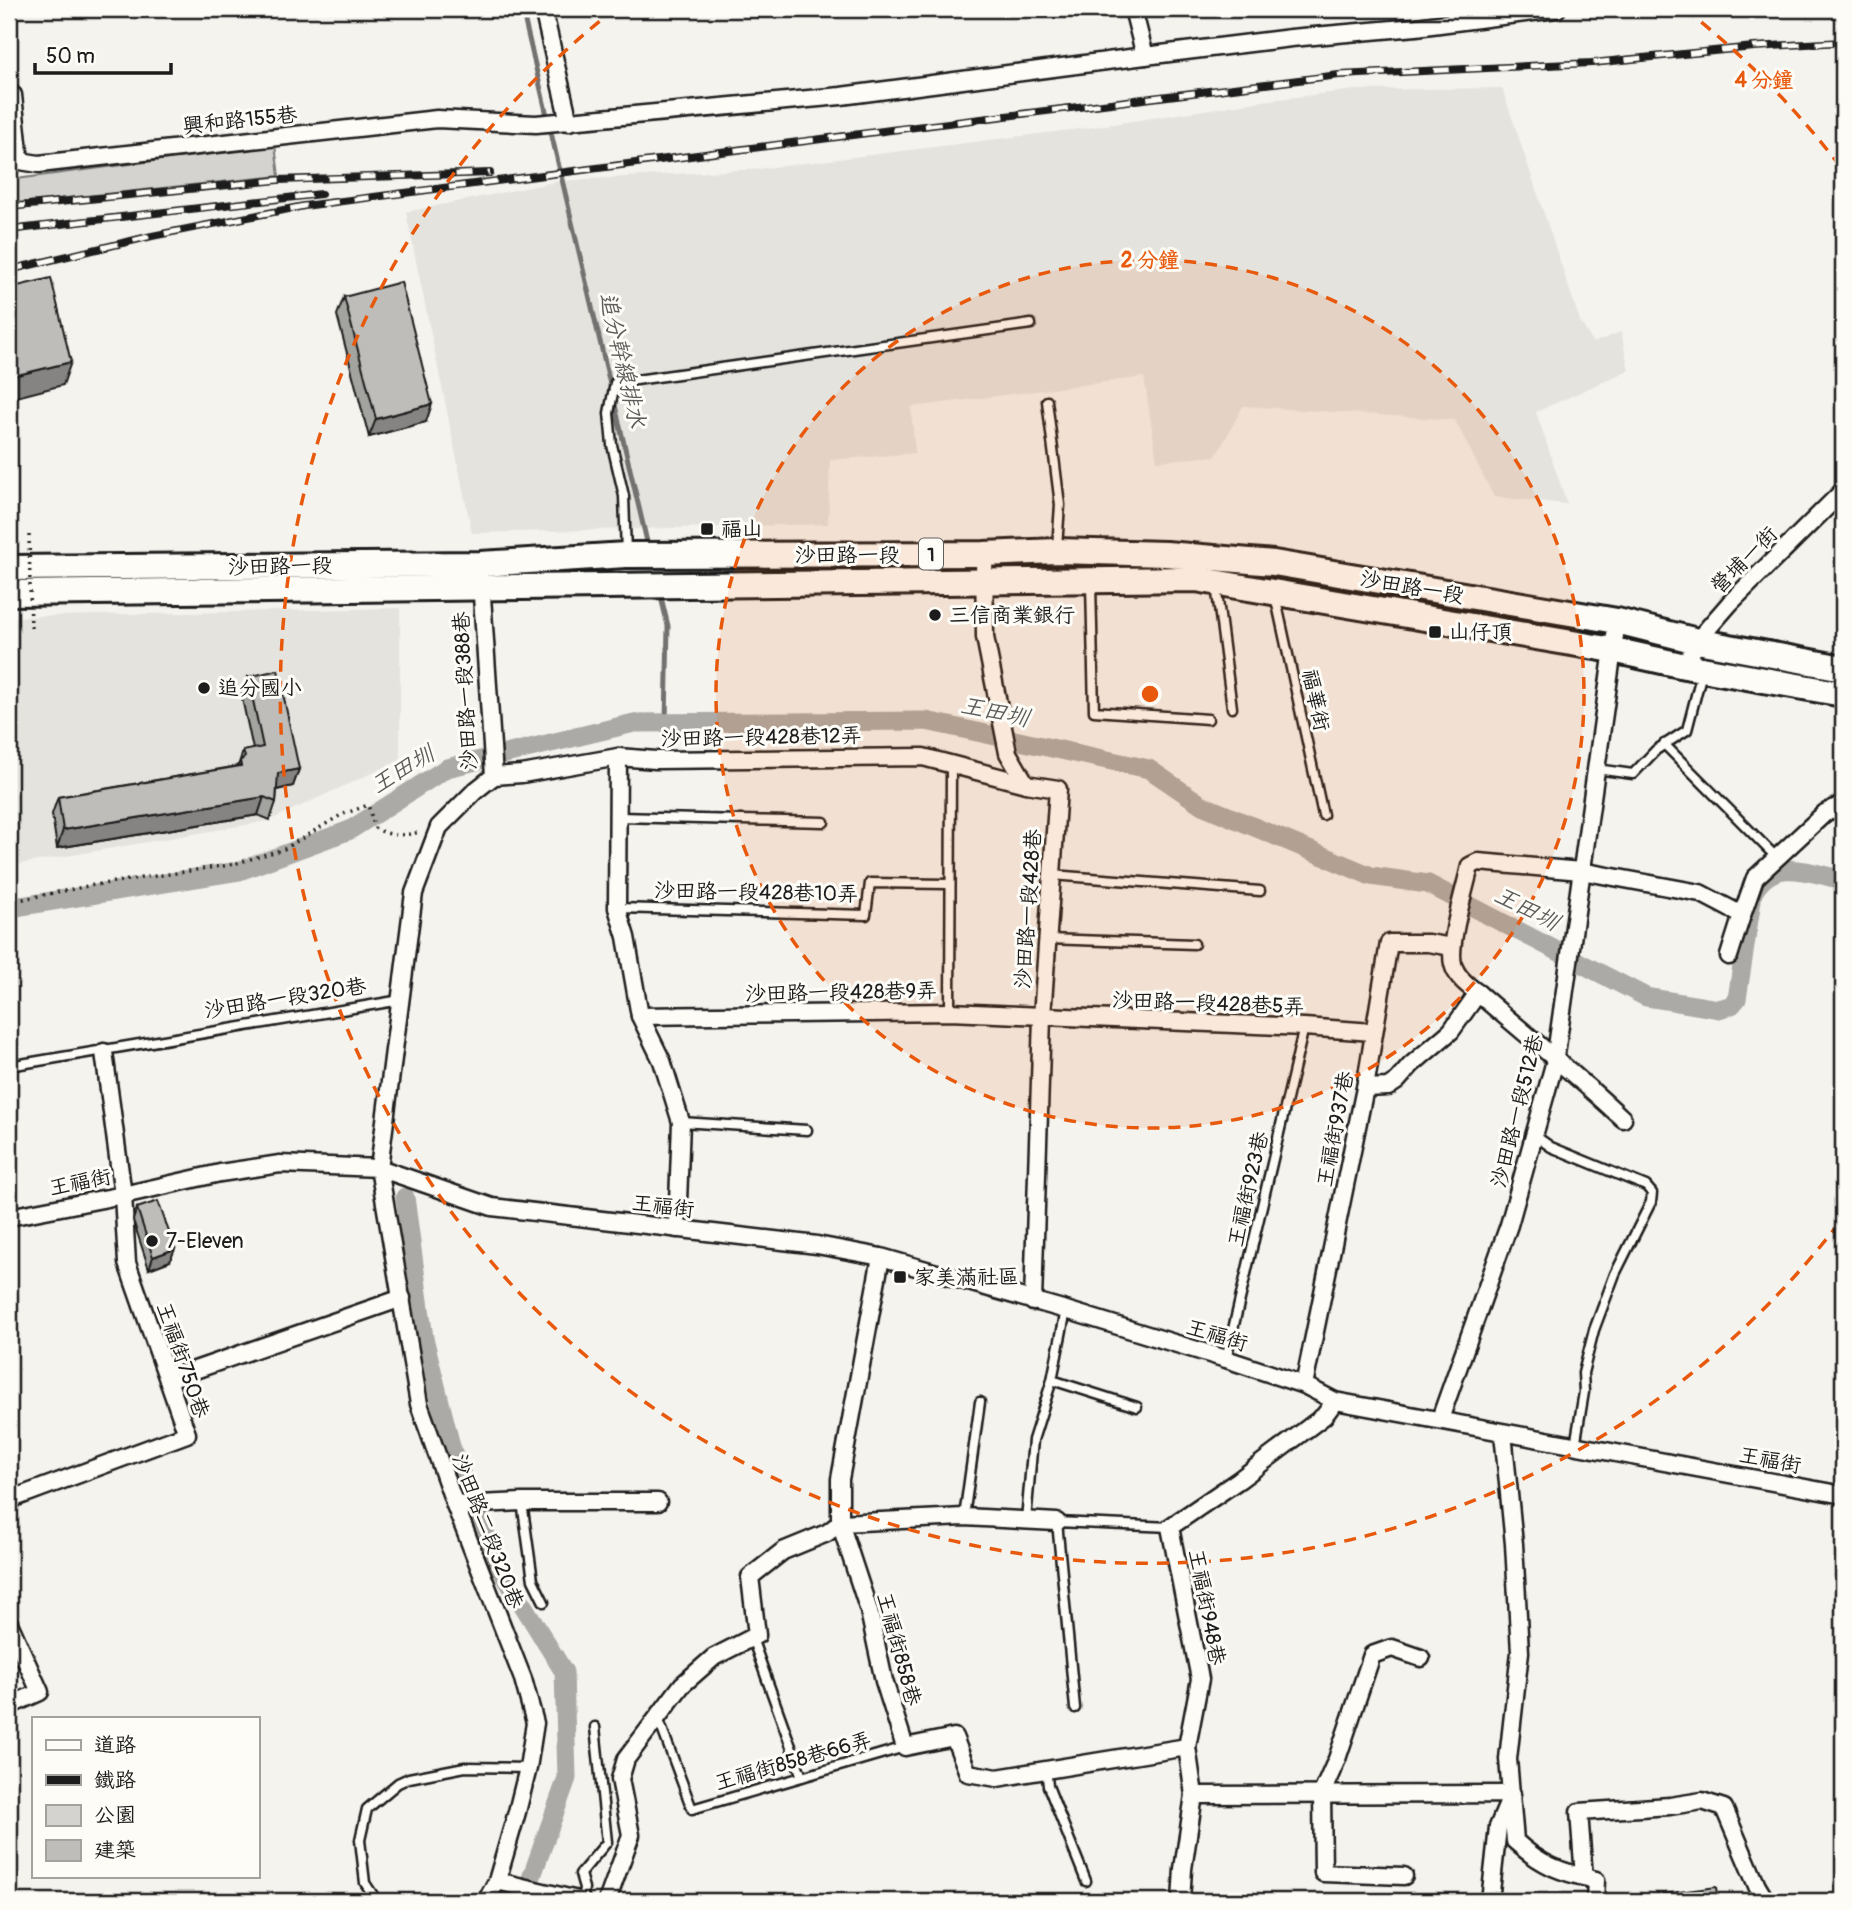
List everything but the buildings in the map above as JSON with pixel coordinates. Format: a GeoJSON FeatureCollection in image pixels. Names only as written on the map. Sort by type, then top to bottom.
{"type":"FeatureCollection","features":[{"type":"Feature","properties":{"kind":"main road","name":"沙田路一段"},"geometry":{"type":"LineString","coordinates":[[9,593],[110,593],[480,575],[626,555],[985,554],[1057,551],[1166,554],[1274,563],[1617,621],[1697,641],[1843,668]]}},
{"type":"Feature","properties":{"kind":"main road","name":"沙田路一段"},"geometry":{"type":"LineString","coordinates":[[9,568],[480,575],[616,587],[1196,579],[1613,650],[1694,668],[1843,694]]}},
{"type":"Feature","properties":{"kind":"main road"},"geometry":{"type":"LineString","coordinates":[[107,568],[110,593]]}},
{"type":"Feature","properties":{"kind":"street"},"geometry":{"type":"LineString","coordinates":[[543,9],[569,122],[841,96],[1291,38],[1429,26],[1557,9]]}},
{"type":"Feature","properties":{"kind":"street"},"geometry":{"type":"LineString","coordinates":[[1133,9],[1145,56]]}},
{"type":"Feature","properties":{"kind":"street","name":"興和路155巷"},"geometry":{"type":"LineString","coordinates":[[9,96],[13,95],[20,161],[39,164],[437,119],[536,124],[569,122]]}},
{"type":"Feature","properties":{"kind":"street","name":"營埔一街"},"geometry":{"type":"LineString","coordinates":[[1694,668],[1697,641],[1730,603],[1843,491]]}},
{"type":"Feature","properties":{"kind":"street"},"geometry":{"type":"LineString","coordinates":[[985,554],[985,636],[1008,753],[1026,784]]}},
{"type":"Feature","properties":{"kind":"street","name":"沙田路一段388巷"},"geometry":{"type":"LineString","coordinates":[[401,1000],[414,893],[439,827],[494,776],[480,575]]}},
{"type":"Feature","properties":{"kind":"street","name":"沙田路一段512巷"},"geometry":{"type":"LineString","coordinates":[[1440,1419],[1509,1226],[1555,1061],[1617,621]]}},
{"type":"Feature","properties":{"kind":"street"},"geometry":{"type":"LineString","coordinates":[[618,757],[617,908],[626,937],[640,1016],[662,1061],[681,1122],[677,1229]]}},
{"type":"Feature","properties":{"kind":"street","name":"沙田路一段428巷12弄"},"geometry":{"type":"LineString","coordinates":[[494,776],[522,774],[618,757],[656,760],[923,757],[1026,784]]}},
{"type":"Feature","properties":{"kind":"street","name":"沙田路一段428巷"},"geometry":{"type":"LineString","coordinates":[[1026,784],[1058,789],[1042,1017],[1033,1302]]}},
{"type":"Feature","properties":{"kind":"street"},"geometry":{"type":"LineString","coordinates":[[1729,956],[1755,878],[1825,813],[1843,803]]}},
{"type":"Feature","properties":{"kind":"street"},"geometry":{"type":"LineString","coordinates":[[1623,1119],[1464,983],[1453,965],[1452,947],[1470,866],[1478,862],[1581,871],[1700,893],[1742,915]]}},
{"type":"Feature","properties":{"kind":"street","name":"王福街937巷"},"geometry":{"type":"LineString","coordinates":[[1304,1385],[1365,1088],[1389,943],[1428,943],[1452,947]]}},
{"type":"Feature","properties":{"kind":"street"},"geometry":{"type":"LineString","coordinates":[[1365,1088],[1388,1087],[1398,1081],[1411,1065],[1451,1031],[1478,993]]}},
{"type":"Feature","properties":{"kind":"street"},"geometry":{"type":"LineString","coordinates":[[379,1168],[401,1000]]}},
{"type":"Feature","properties":{"kind":"street","name":"沙田路一段428巷9弄"},"geometry":{"type":"LineString","coordinates":[[640,1016],[950,1012],[1042,1017]]}},
{"type":"Feature","properties":{"kind":"street","name":"沙田路一段428巷5弄"},"geometry":{"type":"LineString","coordinates":[[1042,1017],[1373,1032]]}},
{"type":"Feature","properties":{"kind":"street","name":"王福街750巷"},"geometry":{"type":"LineString","coordinates":[[9,1500],[187,1434],[127,1263],[123,1195],[104,1052]]}},
{"type":"Feature","properties":{"kind":"street","name":"王福街"},"geometry":{"type":"LineString","coordinates":[[9,1217],[220,1173],[280,1164],[379,1168],[492,1207],[817,1245],[881,1257],[1066,1310],[1304,1385]]}},
{"type":"Feature","properties":{"kind":"street","name":"沙田路二段320巷"},"geometry":{"type":"LineString","coordinates":[[379,1168],[419,1404],[526,1690],[535,1723],[528,1768],[497,1881],[486,1901]]}},
{"type":"Feature","properties":{"kind":"street","name":"王福街858巷"},"geometry":{"type":"LineString","coordinates":[[881,1257],[839,1479],[840,1523],[869,1611],[884,1681],[905,1747]]}},
{"type":"Feature","properties":{"kind":"street"},"geometry":{"type":"LineString","coordinates":[[169,1379],[402,1298]]}},
{"type":"Feature","properties":{"kind":"street"},"geometry":{"type":"LineString","coordinates":[[1304,1385],[1335,1401],[1440,1419]]}},
{"type":"Feature","properties":{"kind":"street","name":"王福街948巷"},"geometry":{"type":"LineString","coordinates":[[1181,1901],[1194,1795],[1187,1747],[1200,1679],[1170,1527],[1239,1480],[1324,1416],[1335,1401]]}},
{"type":"Feature","properties":{"kind":"street","name":"王福街"},"geometry":{"type":"LineString","coordinates":[[1440,1419],[1843,1495]]}},
{"type":"Feature","properties":{"kind":"street"},"geometry":{"type":"LineString","coordinates":[[1503,1433],[1514,1544],[1520,1652],[1508,1759],[1515,1841],[1533,1858],[1554,1870],[1596,1880],[1595,1901]]}},
{"type":"Feature","properties":{"kind":"street"},"geometry":{"type":"LineString","coordinates":[[455,1505],[522,1502],[658,1503]]}},
{"type":"Feature","properties":{"kind":"street"},"geometry":{"type":"LineString","coordinates":[[607,1901],[631,1835],[620,1779],[626,1759],[682,1685],[714,1657],[757,1635],[750,1577],[783,1551],[827,1533],[840,1523],[964,1517],[1058,1522]]}},
{"type":"Feature","properties":{"kind":"street"},"geometry":{"type":"LineString","coordinates":[[9,1623],[40,1692],[9,1706]]}},
{"type":"Feature","properties":{"kind":"street"},"geometry":{"type":"LineString","coordinates":[[1404,1875],[1323,1872],[1322,1793],[1337,1759],[1372,1654],[1392,1648],[1421,1658]]}},
{"type":"Feature","properties":{"kind":"street"},"geometry":{"type":"LineString","coordinates":[[905,1747],[954,1737],[968,1773],[997,1778],[1187,1747]]}},
{"type":"Feature","properties":{"kind":"street"},"geometry":{"type":"LineString","coordinates":[[1194,1795],[1512,1794]]}},
{"type":"Feature","properties":{"kind":"street"},"geometry":{"type":"LineString","coordinates":[[1490,1901],[1498,1827],[1512,1794]]}},
{"type":"Feature","properties":{"kind":"street"},"geometry":{"type":"LineString","coordinates":[[1584,1877],[1579,1812],[1670,1806],[1702,1801],[1724,1808],[1766,1901]]}},
{"type":"Feature","properties":{"kind":"street"},"geometry":{"type":"LineString","coordinates":[[497,1881],[583,1901]]}},
{"type":"Feature","properties":{"kind":"lane"},"geometry":{"type":"LineString","coordinates":[[626,555],[624,496],[612,445],[609,413],[615,383],[1031,324]]}},
{"type":"Feature","properties":{"kind":"lane"},"geometry":{"type":"LineString","coordinates":[[1047,401],[1060,505],[1057,551]]}},
{"type":"Feature","properties":{"kind":"lane"},"geometry":{"type":"LineString","coordinates":[[1091,580],[1094,711],[1208,719]]}},
{"type":"Feature","properties":{"kind":"lane"},"geometry":{"type":"LineString","coordinates":[[1216,582],[1232,708]]}},
{"type":"Feature","properties":{"kind":"lane","name":"福華街"},"geometry":{"type":"LineString","coordinates":[[1274,592],[1323,815]]}},
{"type":"Feature","properties":{"kind":"lane"},"geometry":{"type":"LineString","coordinates":[[1596,769],[1633,774],[1664,744],[1687,730],[1694,668]]}},
{"type":"Feature","properties":{"kind":"lane"},"geometry":{"type":"LineString","coordinates":[[1664,744],[1777,858]]}},
{"type":"Feature","properties":{"kind":"lane"},"geometry":{"type":"LineString","coordinates":[[950,1012],[951,765]]}},
{"type":"Feature","properties":{"kind":"lane"},"geometry":{"type":"LineString","coordinates":[[618,817],[824,822]]}},
{"type":"Feature","properties":{"kind":"lane"},"geometry":{"type":"LineString","coordinates":[[1052,875],[1260,891]]}},
{"type":"Feature","properties":{"kind":"lane","name":"沙田路一段428巷10弄"},"geometry":{"type":"LineString","coordinates":[[617,908],[866,915],[870,883],[949,884]]}},
{"type":"Feature","properties":{"kind":"lane"},"geometry":{"type":"LineString","coordinates":[[1047,939],[1194,944]]}},
{"type":"Feature","properties":{"kind":"lane","name":"沙田路一段320巷"},"geometry":{"type":"LineString","coordinates":[[9,1066],[401,1000]]}},
{"type":"Feature","properties":{"kind":"lane","name":"王福街923巷"},"geometry":{"type":"LineString","coordinates":[[1226,1359],[1304,1027]]}},
{"type":"Feature","properties":{"kind":"lane"},"geometry":{"type":"LineString","coordinates":[[681,1122],[807,1130]]}},
{"type":"Feature","properties":{"kind":"lane"},"geometry":{"type":"LineString","coordinates":[[1534,1135],[1551,1147],[1646,1185],[1652,1193],[1651,1202],[1615,1274],[1594,1331],[1583,1373],[1584,1392],[1575,1446]]}},
{"type":"Feature","properties":{"kind":"lane"},"geometry":{"type":"LineString","coordinates":[[1026,1520],[1033,1440],[1052,1380],[1066,1310]]}},
{"type":"Feature","properties":{"kind":"lane"},"geometry":{"type":"LineString","coordinates":[[1052,1380],[1137,1407]]}},
{"type":"Feature","properties":{"kind":"lane"},"geometry":{"type":"LineString","coordinates":[[964,1517],[980,1402]]}},
{"type":"Feature","properties":{"kind":"lane"},"geometry":{"type":"LineString","coordinates":[[522,1502],[533,1580],[544,1602]]}},
{"type":"Feature","properties":{"kind":"lane"},"geometry":{"type":"LineString","coordinates":[[1075,1708],[1058,1522],[1170,1527]]}},
{"type":"Feature","properties":{"kind":"lane"},"geometry":{"type":"LineString","coordinates":[[752,1637],[802,1777]]}},
{"type":"Feature","properties":{"kind":"lane","name":"王福街858巷66弄"},"geometry":{"type":"LineString","coordinates":[[657,1717],[692,1809],[905,1747]]}},
{"type":"Feature","properties":{"kind":"lane"},"geometry":{"type":"LineString","coordinates":[[583,1901],[584,1888],[580,1874],[607,1842],[595,1727]]}},
{"type":"Feature","properties":{"kind":"lane"},"geometry":{"type":"LineString","coordinates":[[377,1901],[365,1883],[360,1840],[368,1809],[398,1783],[409,1778],[465,1767],[528,1768]]}},
{"type":"Feature","properties":{"kind":"lane"},"geometry":{"type":"LineString","coordinates":[[1046,1768],[1048,1786],[1086,1881]]}},
{"type":"Feature","properties":{"kind":"path"},"geometry":{"type":"LineString","coordinates":[[29,536],[31,632]]}},
{"type":"Feature","properties":{"kind":"path"},"geometry":{"type":"LineString","coordinates":[[9,902],[88,886],[230,865],[284,849],[341,815],[368,805],[375,828],[386,835],[403,836],[439,827]]}},
{"type":"Feature","properties":{"kind":"shaded area"},"geometry":{"type":"Polygon","coordinates":[[[1502,88],[1580,321],[1593,343],[1621,332],[1629,370],[1536,412],[1567,504],[1494,497],[1455,420],[1243,406],[1216,456],[1157,461],[1144,377],[911,407],[915,453],[830,460],[828,524],[472,533],[406,212],[560,181],[758,169],[1087,128],[1355,90],[1502,88]]]}},
{"type":"Feature","properties":{"kind":"shaded area","name":"追分國小"},"geometry":{"type":"Polygon","coordinates":[[[400,608],[400,760],[268,821],[9,866],[9,617],[400,608]]]}},
{"type":"Feature","properties":{"kind":"green space"},"geometry":{"type":"Polygon","coordinates":[[[275,145],[279,176],[9,204],[9,180],[275,145]]]}},
{"type":"Feature","properties":{"kind":"waterway","name":"追分幹線排水"},"geometry":{"type":"LineString","coordinates":[[522,9],[648,546]]}},
{"type":"Feature","properties":{"kind":"waterway","name":"追分幹線排水"},"geometry":{"type":"LineString","coordinates":[[660,593],[668,626],[666,722]]}},
{"type":"Feature","properties":{"kind":"waterway","name":"王田圳"},"geometry":{"type":"LineString","coordinates":[[9,908],[239,871],[350,830],[447,768],[634,723],[926,721],[1149,769],[1202,805],[1371,876],[1428,884],[1646,997],[1719,1009],[1732,1005],[1737,999],[1753,893],[1762,881],[1782,870],[1805,871],[1843,880]]}},
{"type":"Feature","properties":{"kind":"waterway"},"geometry":{"type":"LineString","coordinates":[[405,1197],[424,1338],[452,1450],[497,1563],[564,1672],[567,1778],[523,1901]]}},
{"type":"Feature","properties":{"kind":"railway"},"geometry":{"type":"LineString","coordinates":[[9,270],[152,236],[304,206],[891,130],[1339,75],[1592,63],[1754,47],[1843,42]]}},
{"type":"Feature","properties":{"kind":"railway"},"geometry":{"type":"LineString","coordinates":[[9,207],[278,180],[490,173]]}},
{"type":"Feature","properties":{"kind":"railway"},"geometry":{"type":"LineString","coordinates":[[9,230],[321,194]]}},
{"type":"Feature","properties":{"kind":"place","name":"福山"},"geometry":{"type":"Point","coordinates":[707,529]}},
{"type":"Feature","properties":{"kind":"place","name":"三信商業銀行"},"geometry":{"type":"Point","coordinates":[935,615]}},
{"type":"Feature","properties":{"kind":"place","name":"山仔頂"},"geometry":{"type":"Point","coordinates":[1435,632]}},
{"type":"Feature","properties":{"kind":"place","name":"追分國小"},"geometry":{"type":"Point","coordinates":[204,688]}},
{"type":"Feature","properties":{"kind":"place","name":"7-Eleven"},"geometry":{"type":"Point","coordinates":[152,1241]}},
{"type":"Feature","properties":{"kind":"place","name":"家美滿社區"},"geometry":{"type":"Point","coordinates":[900,1277]}}]}
